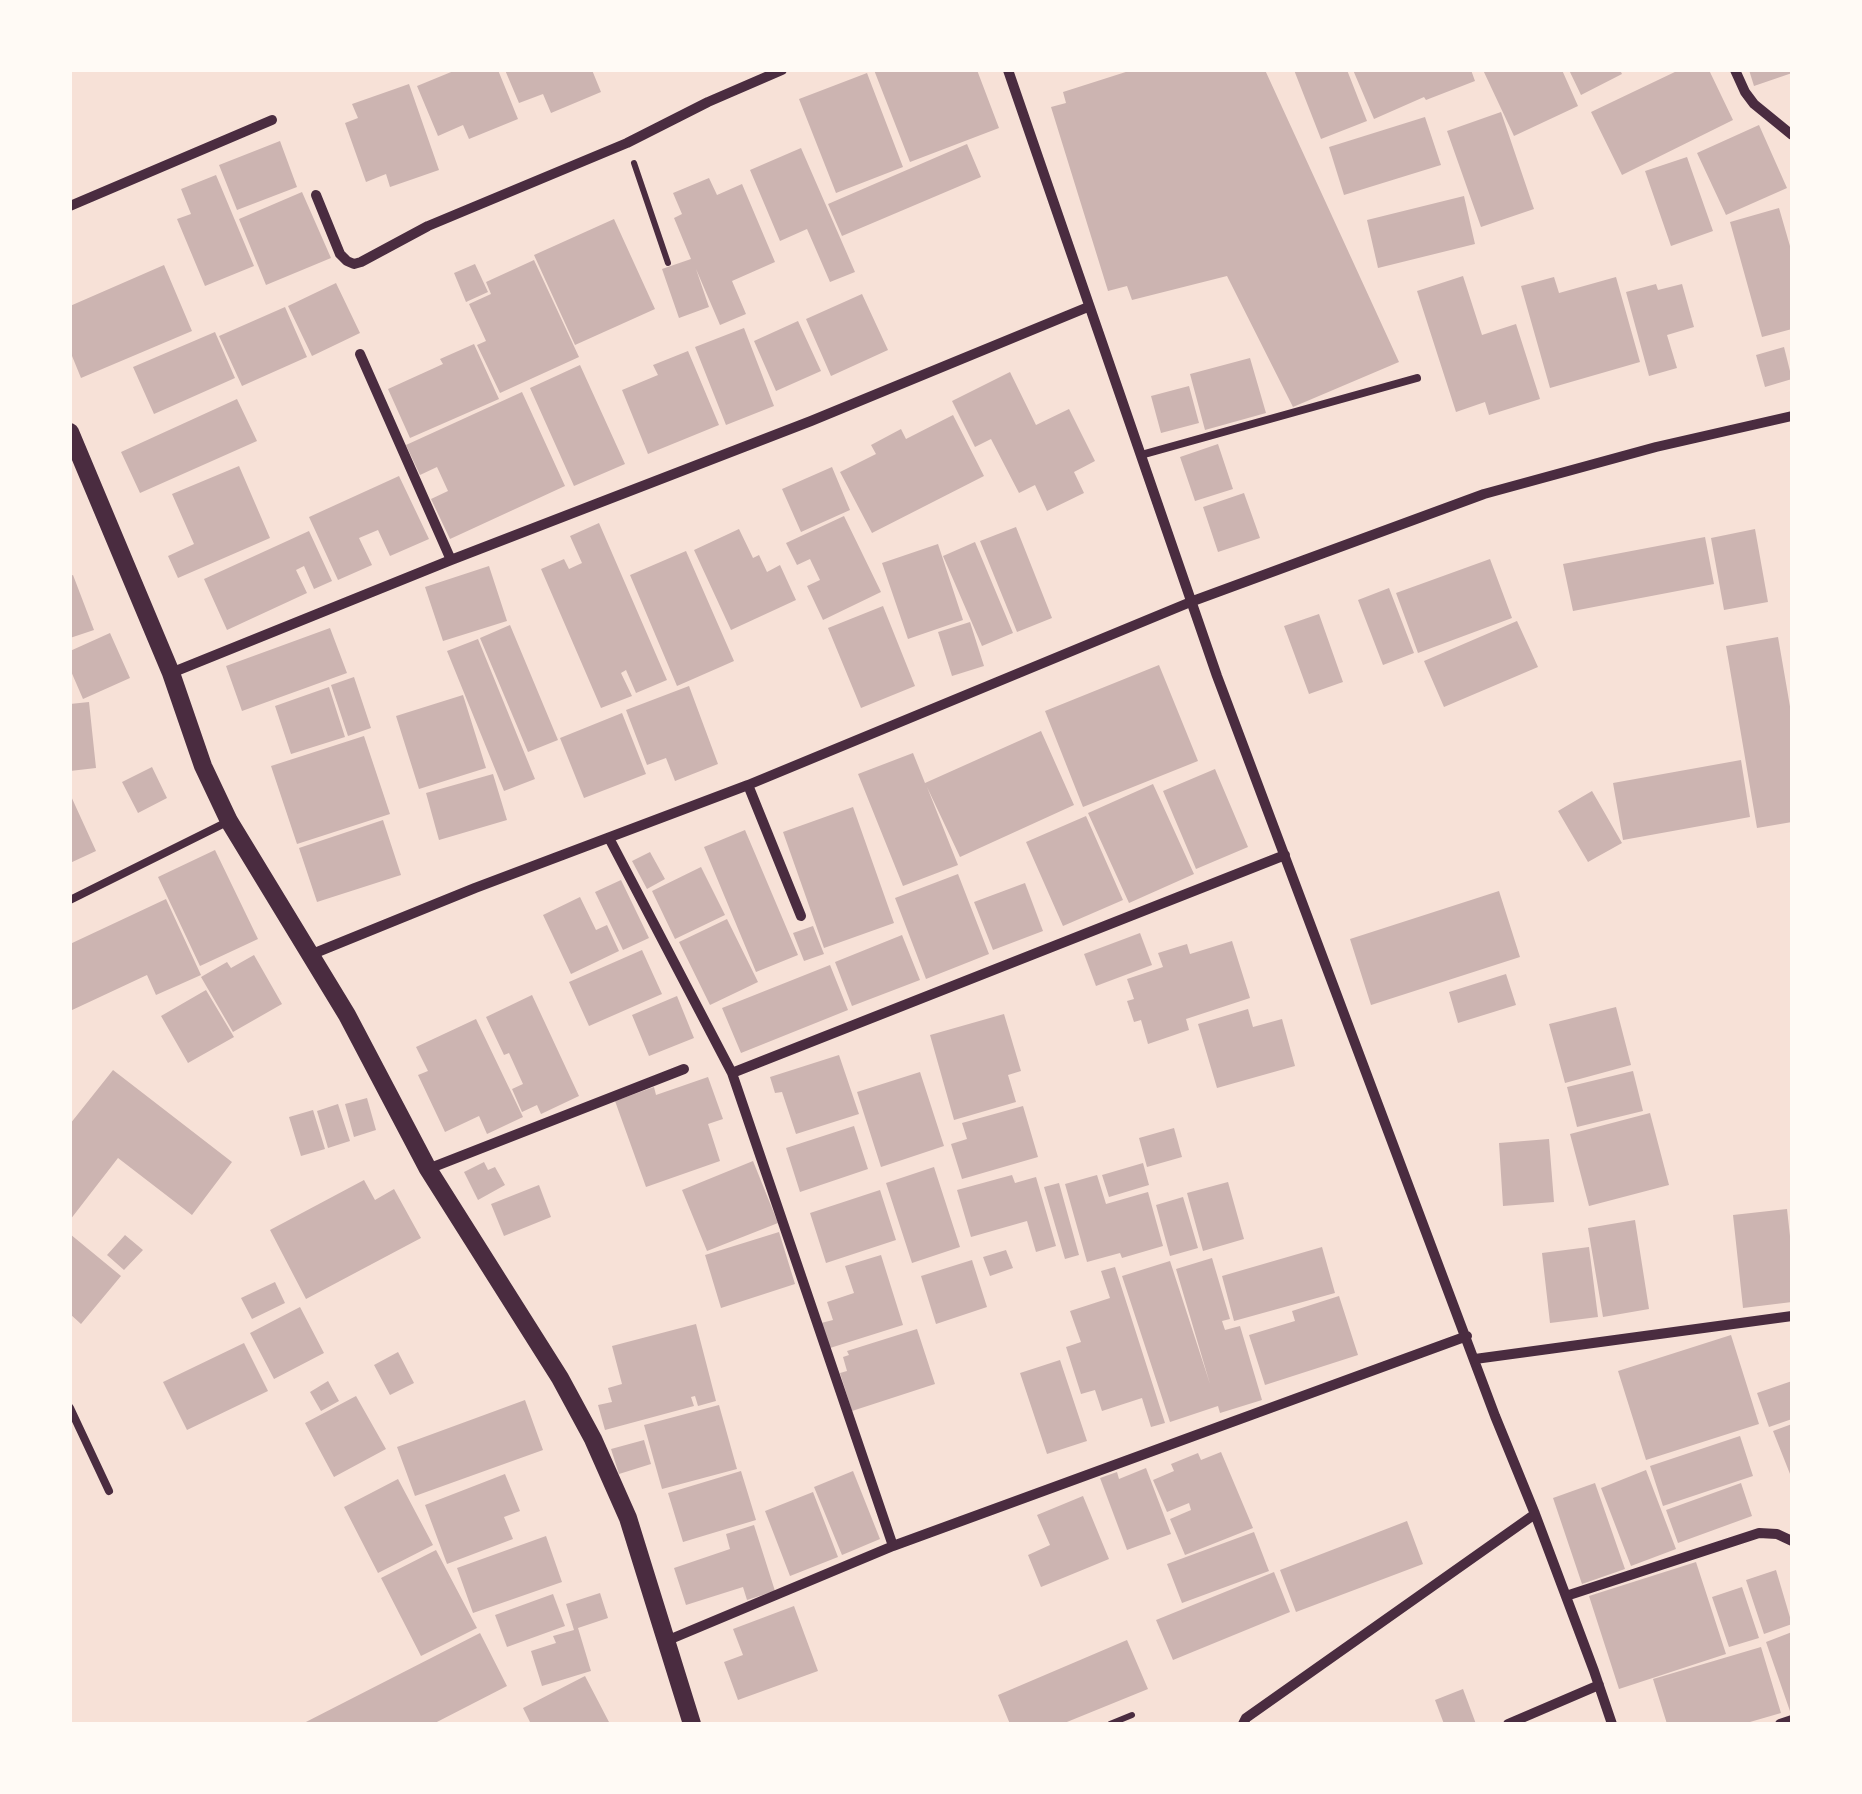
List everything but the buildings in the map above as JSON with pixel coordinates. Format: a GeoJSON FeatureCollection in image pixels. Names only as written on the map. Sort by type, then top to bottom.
{"type":"FeatureCollection","features":[{"type":"Feature","properties":{"kind":"street"},"geometry":{"type":"LineString","coordinates":[[316,195],[335,246],[347,262],[370,260],[428,226],[627,143],[782,70]]}},
{"type":"Feature","properties":{"kind":"street"},"geometry":{"type":"LineString","coordinates":[[1008,70],[1218,676],[1612,1724]]}},
{"type":"Feature","properties":{"kind":"street"},"geometry":{"type":"LineString","coordinates":[[1735,70],[1754,104],[1792,135]]}},
{"type":"Feature","properties":{"kind":"street"},"geometry":{"type":"LineString","coordinates":[[70,206],[272,120]]}},
{"type":"Feature","properties":{"kind":"street"},"geometry":{"type":"LineString","coordinates":[[171,673],[1088,307]]}},
{"type":"Feature","properties":{"kind":"street"},"geometry":{"type":"LineString","coordinates":[[360,354],[451,560]]}},
{"type":"Feature","properties":{"kind":"street"},"geometry":{"type":"LineString","coordinates":[[310,955],[748,785],[1193,601],[1484,494],[1656,447],[1792,416]]}},
{"type":"Feature","properties":{"kind":"street"},"geometry":{"type":"LineString","coordinates":[[70,432],[171,673],[203,766],[229,821],[346,1015],[428,1168],[544,1350],[593,1439],[628,1518],[692,1724]]}},
{"type":"Feature","properties":{"kind":"street"},"geometry":{"type":"LineString","coordinates":[[748,785],[802,916]]}},
{"type":"Feature","properties":{"kind":"street"},"geometry":{"type":"LineString","coordinates":[[609,838],[732,1073],[893,1546]]}},
{"type":"Feature","properties":{"kind":"street"},"geometry":{"type":"LineString","coordinates":[[732,1073],[1285,855]]}},
{"type":"Feature","properties":{"kind":"street"},"geometry":{"type":"LineString","coordinates":[[428,1168],[684,1070]]}},
{"type":"Feature","properties":{"kind":"street"},"geometry":{"type":"LineString","coordinates":[[1476,1359],[1792,1316]]}},
{"type":"Feature","properties":{"kind":"street"},"geometry":{"type":"LineString","coordinates":[[666,1641],[893,1546],[1467,1336]]}},
{"type":"Feature","properties":{"kind":"street"},"geometry":{"type":"LineString","coordinates":[[1243,1724],[1246,1718],[1535,1514]]}},
{"type":"Feature","properties":{"kind":"street"},"geometry":{"type":"LineString","coordinates":[[1566,1596],[1759,1533],[1777,1534],[1792,1541]]}},
{"type":"Feature","properties":{"kind":"street"},"geometry":{"type":"LineString","coordinates":[[1508,1724],[1598,1685]]}},
{"type":"Feature","properties":{"kind":"street"},"geometry":{"type":"LineString","coordinates":[[1780,1724],[1792,1720]]}},
{"type":"Feature","properties":{"kind":"lane"},"geometry":{"type":"LineString","coordinates":[[1141,455],[1417,378]]}},
{"type":"Feature","properties":{"kind":"lane"},"geometry":{"type":"LineString","coordinates":[[70,900],[229,821]]}},
{"type":"Feature","properties":{"kind":"lane"},"geometry":{"type":"LineString","coordinates":[[70,1408],[110,1492]]}},
{"type":"Feature","properties":{"kind":"path"},"geometry":{"type":"LineString","coordinates":[[627,143],[668,263]]}},
{"type":"Feature","properties":{"kind":"path"},"geometry":{"type":"LineString","coordinates":[[1110,1724],[1132,1715]]}}]}
